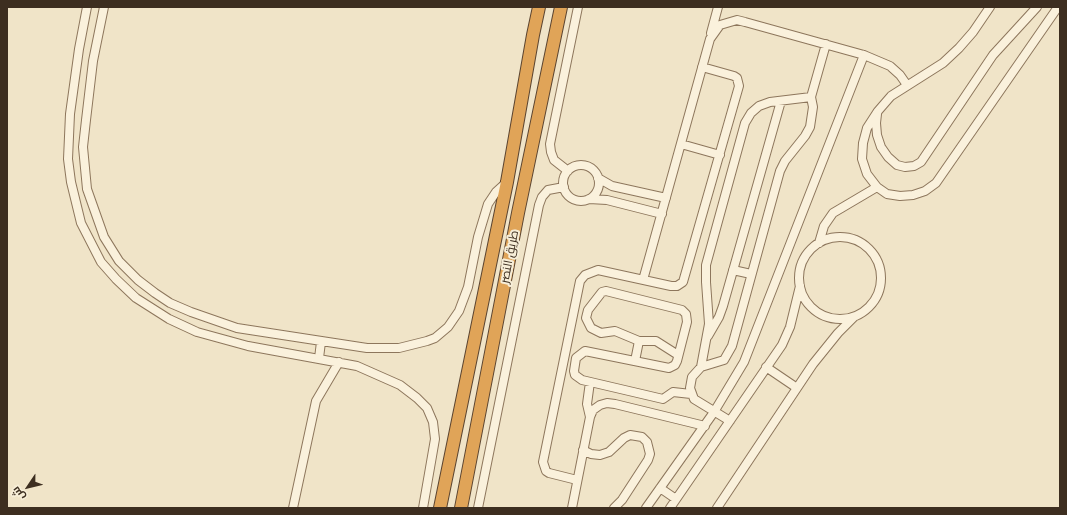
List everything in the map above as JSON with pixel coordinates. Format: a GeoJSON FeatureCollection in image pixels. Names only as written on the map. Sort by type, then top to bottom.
{"type":"FeatureCollection","features":[{"type":"Feature","properties":{"kind":"highway","name":"طريق النصر"},"geometry":{"type":"LineString","coordinates":[[440,508],[507,182],[539,7]]}},
{"type":"Feature","properties":{"kind":"highway","name":"طريق النصر"},"geometry":{"type":"LineString","coordinates":[[461,508],[516,221],[561,7]]}},
{"type":"Feature","properties":{"kind":"street"},"geometry":{"type":"LineString","coordinates":[[87,7],[79,47],[70,114],[68,158],[71,182],[81,223],[102,262],[116,279],[136,298],[169,319],[235,343],[339,362],[369,370],[400,385],[417,398],[427,408],[433,422],[435,439],[423,508]]}},
{"type":"Feature","properties":{"kind":"street"},"geometry":{"type":"LineString","coordinates":[[104,7],[93,61],[84,147],[84,166],[87,190],[92,208],[104,237],[115,255],[138,280],[155,293],[191,312],[237,328],[321,342],[373,348],[400,348],[435,338],[448,327],[459,311],[468,287],[478,237],[488,204],[496,192],[507,182]]}},
{"type":"Feature","properties":{"kind":"street"},"geometry":{"type":"LineString","coordinates":[[568,171],[554,160],[550,144],[578,7]]}},
{"type":"Feature","properties":{"kind":"street"},"geometry":{"type":"LineString","coordinates":[[643,280],[718,7]]}},
{"type":"Feature","properties":{"kind":"street"},"geometry":{"type":"LineString","coordinates":[[990,7],[973,32],[959,48],[942,63],[891,96],[878,111],[867,128],[863,143],[862,159],[867,174],[877,187],[887,194],[900,196],[913,195],[925,191],[936,183],[1058,7]]}},
{"type":"Feature","properties":{"kind":"street"},"geometry":{"type":"LineString","coordinates":[[878,111],[876,123],[877,135],[881,147],[888,157],[897,165],[905,167],[914,166],[921,162],[993,55],[1037,7]]}},
{"type":"Feature","properties":{"kind":"street"},"geometry":{"type":"LineString","coordinates":[[710,39],[720,25],[737,20],[864,55],[890,66],[908,85]]}},
{"type":"Feature","properties":{"kind":"street"},"geometry":{"type":"LineString","coordinates":[[701,367],[717,364],[724,360],[729,354],[780,171],[785,161],[805,136],[810,127],[812,97],[826,44]]}},
{"type":"Feature","properties":{"kind":"street"},"geometry":{"type":"LineString","coordinates":[[646,508],[705,426],[735,379],[752,344],[864,55]]}},
{"type":"Feature","properties":{"kind":"street"},"geometry":{"type":"LineString","coordinates":[[577,480],[549,473],[546,471],[543,462],[580,281],[585,275],[598,270],[671,286],[677,286],[683,282],[720,155],[739,82],[734,76],[702,67]]}},
{"type":"Feature","properties":{"kind":"street"},"geometry":{"type":"LineString","coordinates":[[730,421],[694,399],[691,394],[692,377],[701,367],[707,336],[709,311],[706,265],[742,133],[745,123],[751,113],[759,106],[770,102],[812,97]]}},
{"type":"Feature","properties":{"kind":"street"},"geometry":{"type":"LineString","coordinates":[[707,336],[719,317],[781,101]]}},
{"type":"Feature","properties":{"kind":"street"},"geometry":{"type":"LineString","coordinates":[[681,144],[720,155]]}},
{"type":"Feature","properties":{"kind":"street"},"geometry":{"type":"LineString","coordinates":[[662,214],[607,200],[576,200],[571,197],[564,187],[563,182],[568,171],[573,167],[585,166],[591,168],[598,178],[612,186],[666,198]]}},
{"type":"Feature","properties":{"kind":"street"},"geometry":{"type":"LineString","coordinates":[[588,199],[597,191],[598,178]]}},
{"type":"Feature","properties":{"kind":"street"},"geometry":{"type":"LineString","coordinates":[[478,508],[539,205],[542,197],[548,190],[564,187]]}},
{"type":"Feature","properties":{"kind":"street"},"geometry":{"type":"LineString","coordinates":[[819,243],[824,226],[833,213],[877,187]]}},
{"type":"Feature","properties":{"kind":"street"},"geometry":{"type":"LineString","coordinates":[[670,508],[782,345],[790,327],[800,286],[801,265],[808,252],[819,243],[832,238],[846,237],[866,246],[875,257],[880,270],[879,291],[872,304],[855,316],[825,348],[717,508]]}},
{"type":"Feature","properties":{"kind":"street"},"geometry":{"type":"LineString","coordinates":[[733,270],[752,274]]}},
{"type":"Feature","properties":{"kind":"street"},"geometry":{"type":"LineString","coordinates":[[800,286],[805,299],[820,314],[841,319],[855,316]]}},
{"type":"Feature","properties":{"kind":"street"},"geometry":{"type":"LineString","coordinates":[[678,355],[656,341],[639,342],[616,331],[601,332],[591,328],[588,324],[587,314],[602,292],[611,292],[682,310],[686,314],[687,322],[678,355],[675,365],[669,368],[585,351],[576,358],[574,370],[578,378],[590,382],[663,399],[673,392],[691,394]]}},
{"type":"Feature","properties":{"kind":"street"},"geometry":{"type":"LineString","coordinates":[[319,358],[321,342]]}},
{"type":"Feature","properties":{"kind":"street"},"geometry":{"type":"LineString","coordinates":[[635,361],[639,342]]}},
{"type":"Feature","properties":{"kind":"street"},"geometry":{"type":"LineString","coordinates":[[293,508],[316,401],[339,362]]}},
{"type":"Feature","properties":{"kind":"street"},"geometry":{"type":"LineString","coordinates":[[766,367],[797,388]]}},
{"type":"Feature","properties":{"kind":"street"},"geometry":{"type":"LineString","coordinates":[[590,382],[587,404],[590,417]]}},
{"type":"Feature","properties":{"kind":"street"},"geometry":{"type":"LineString","coordinates":[[572,508],[590,417],[596,407],[607,403],[705,426]]}},
{"type":"Feature","properties":{"kind":"street"},"geometry":{"type":"LineString","coordinates":[[583,450],[591,454],[600,455],[609,452],[624,438],[630,436],[642,437],[647,442],[650,454],[648,460],[622,500],[614,508]]}},
{"type":"Feature","properties":{"kind":"street"},"geometry":{"type":"LineString","coordinates":[[660,488],[676,499]]}}]}
